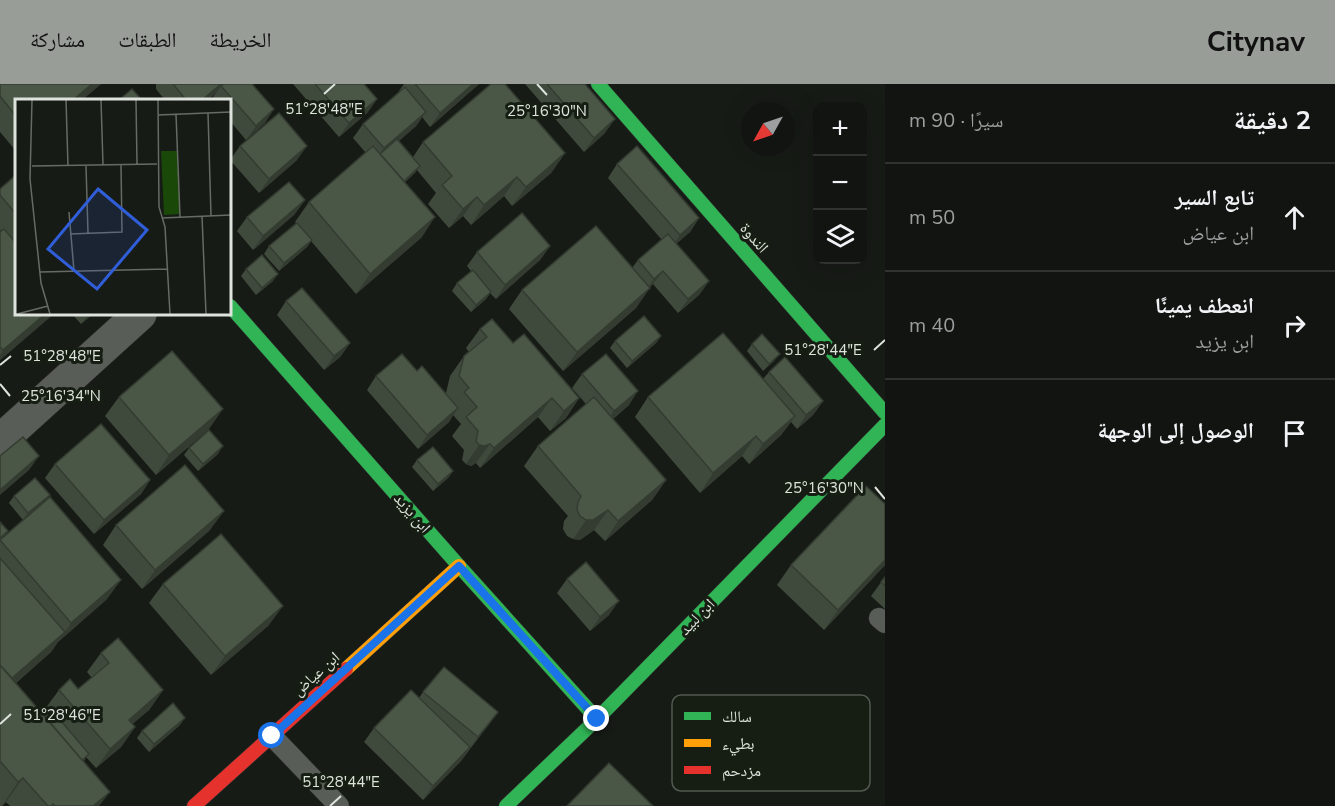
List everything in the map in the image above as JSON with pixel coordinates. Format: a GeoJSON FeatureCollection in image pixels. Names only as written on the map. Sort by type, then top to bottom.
{"type":"FeatureCollection","features":[{"type":"Feature","properties":{"kind":"street","name":"الندوة"},"geometry":{"type":"LineString","coordinates":[[598,84],[885,413]]}},
{"type":"Feature","properties":{"kind":"street","name":"ابن يزيد"},"geometry":{"type":"LineString","coordinates":[[231,307],[597,719]]}},
{"type":"Feature","properties":{"kind":"street"},"geometry":{"type":"LineString","coordinates":[[0,441],[139,315]]}},
{"type":"Feature","properties":{"kind":"street","name":"ابن لبيد"},"geometry":{"type":"LineString","coordinates":[[506,806],[597,719],[885,425]]}},
{"type":"Feature","properties":{"kind":"street","name":"ابن عياض"},"geometry":{"type":"LineString","coordinates":[[194,806],[459,566]]}},
{"type":"Feature","properties":{"kind":"lane"},"geometry":{"type":"LineString","coordinates":[[272,736],[339,806]]}},
{"type":"Feature","properties":{"kind":"building"},"geometry":{"type":"Polygon","coordinates":[[[0,84],[92,84],[74,99],[15,99],[15,115],[0,96],[0,84]]]}},
{"type":"Feature","properties":{"kind":"building"},"geometry":{"type":"Polygon","coordinates":[[[173,84],[221,84],[203,99],[185,99],[173,84]]]}},
{"type":"Feature","properties":{"kind":"building"},"geometry":{"type":"Polygon","coordinates":[[[224,84],[252,84],[274,109],[256,126],[221,86],[224,84]]]}},
{"type":"Feature","properties":{"kind":"building"},"geometry":{"type":"Polygon","coordinates":[[[315,84],[364,84],[377,99],[349,123],[315,84]]]}},
{"type":"Feature","properties":{"kind":"building"},"geometry":{"type":"Polygon","coordinates":[[[415,84],[473,84],[440,113],[415,84]]]}},
{"type":"Feature","properties":{"kind":"building"},"geometry":{"type":"Polygon","coordinates":[[[491,84],[505,84],[565,153],[526,187],[517,177],[484,205],[477,197],[463,209],[442,185],[452,176],[423,142],[491,84]]]}},
{"type":"Feature","properties":{"kind":"building"},"geometry":{"type":"Polygon","coordinates":[[[547,84],[585,84],[615,119],[594,138],[547,84]]]}},
{"type":"Feature","properties":{"kind":"building"},"geometry":{"type":"Polygon","coordinates":[[[405,87],[426,112],[384,148],[363,124],[405,87]]]}},
{"type":"Feature","properties":{"kind":"building"},"geometry":{"type":"Polygon","coordinates":[[[132,89],[141,99],[120,99],[132,89]]]}},
{"type":"Feature","properties":{"kind":"building"},"geometry":{"type":"Polygon","coordinates":[[[279,113],[307,146],[269,179],[240,146],[279,113]]]}},
{"type":"Feature","properties":{"kind":"building"},"geometry":{"type":"Polygon","coordinates":[[[397,139],[420,166],[404,181],[380,154],[397,139]]]}},
{"type":"Feature","properties":{"kind":"building"},"geometry":{"type":"Polygon","coordinates":[[[373,146],[435,217],[370,274],[309,202],[373,146]]]}},
{"type":"Feature","properties":{"kind":"building"},"geometry":{"type":"Polygon","coordinates":[[[637,146],[699,218],[680,235],[617,164],[637,146]]]}},
{"type":"Feature","properties":{"kind":"building"},"geometry":{"type":"Polygon","coordinates":[[[15,176],[15,213],[0,195],[0,189],[15,176]]]}},
{"type":"Feature","properties":{"kind":"building"},"geometry":{"type":"Polygon","coordinates":[[[289,182],[305,200],[263,236],[247,217],[289,182]]]}},
{"type":"Feature","properties":{"kind":"building"},"geometry":{"type":"Polygon","coordinates":[[[522,213],[550,246],[505,285],[477,252],[522,213]]]}},
{"type":"Feature","properties":{"kind":"building"},"geometry":{"type":"Polygon","coordinates":[[[297,223],[312,240],[284,263],[269,246],[297,223]]]}},
{"type":"Feature","properties":{"kind":"building"},"geometry":{"type":"Polygon","coordinates":[[[596,226],[650,288],[577,352],[522,290],[596,226]]]}},
{"type":"Feature","properties":{"kind":"building"},"geometry":{"type":"Polygon","coordinates":[[[4,229],[15,242],[15,315],[44,315],[3,350],[0,347],[0,232],[4,229]]]}},
{"type":"Feature","properties":{"kind":"building"},"geometry":{"type":"Polygon","coordinates":[[[668,234],[709,281],[688,299],[663,271],[654,279],[638,260],[668,234]]]}},
{"type":"Feature","properties":{"kind":"building"},"geometry":{"type":"Polygon","coordinates":[[[262,255],[278,274],[262,288],[246,269],[262,255]]]}},
{"type":"Feature","properties":{"kind":"building"},"geometry":{"type":"Polygon","coordinates":[[[473,270],[491,292],[476,305],[457,283],[473,270]]]}},
{"type":"Feature","properties":{"kind":"building"},"geometry":{"type":"Polygon","coordinates":[[[302,288],[350,343],[334,356],[286,301],[302,288]]]}},
{"type":"Feature","properties":{"kind":"building"},"geometry":{"type":"Polygon","coordinates":[[[644,316],[661,336],[632,361],[615,341],[644,316]]]}},
{"type":"Feature","properties":{"kind":"building"},"geometry":{"type":"Polygon","coordinates":[[[492,319],[513,343],[524,334],[579,398],[564,411],[552,398],[494,448],[490,444],[479,445],[476,441],[478,431],[466,417],[477,407],[464,392],[469,388],[459,376],[464,356],[487,337],[480,329],[492,319]]]}},
{"type":"Feature","properties":{"kind":"building"},"geometry":{"type":"Polygon","coordinates":[[[723,333],[795,416],[763,444],[756,436],[713,473],[648,397],[723,333]]]}},
{"type":"Feature","properties":{"kind":"building"},"geometry":{"type":"Polygon","coordinates":[[[762,334],[780,354],[769,364],[752,344],[762,334]]]}},
{"type":"Feature","properties":{"kind":"building"},"geometry":{"type":"Polygon","coordinates":[[[172,351],[223,409],[169,455],[119,397],[172,351]]]}},
{"type":"Feature","properties":{"kind":"building"},"geometry":{"type":"Polygon","coordinates":[[[402,354],[417,371],[422,366],[458,408],[427,435],[376,376],[402,354]]]}},
{"type":"Feature","properties":{"kind":"building"},"geometry":{"type":"Polygon","coordinates":[[[606,354],[638,391],[614,411],[582,374],[606,354]]]}},
{"type":"Feature","properties":{"kind":"building"},"geometry":{"type":"Polygon","coordinates":[[[785,357],[823,401],[806,415],[769,372],[785,357]]]}},
{"type":"Feature","properties":{"kind":"building"},"geometry":{"type":"Polygon","coordinates":[[[594,397],[666,480],[618,521],[608,510],[593,520],[586,520],[580,516],[577,510],[581,496],[538,446],[594,397]]]}},
{"type":"Feature","properties":{"kind":"building"},"geometry":{"type":"Polygon","coordinates":[[[101,424],[150,480],[104,520],[55,464],[101,424]]]}},
{"type":"Feature","properties":{"kind":"building"},"geometry":{"type":"Polygon","coordinates":[[[209,430],[223,446],[203,464],[189,448],[209,430]]]}},
{"type":"Feature","properties":{"kind":"building"},"geometry":{"type":"Polygon","coordinates":[[[23,437],[39,456],[0,490],[0,456],[23,437]]]}},
{"type":"Feature","properties":{"kind":"building"},"geometry":{"type":"Polygon","coordinates":[[[433,447],[453,471],[438,484],[417,460],[433,447]]]}},
{"type":"Feature","properties":{"kind":"building"},"geometry":{"type":"Polygon","coordinates":[[[185,465],[224,511],[155,570],[116,525],[185,465]]]}},
{"type":"Feature","properties":{"kind":"building"},"geometry":{"type":"Polygon","coordinates":[[[35,478],[50,495],[28,513],[14,496],[35,478]]]}},
{"type":"Feature","properties":{"kind":"building"},"geometry":{"type":"Polygon","coordinates":[[[866,486],[885,504],[885,560],[838,610],[791,565],[866,486]]]}},
{"type":"Feature","properties":{"kind":"building"},"geometry":{"type":"Polygon","coordinates":[[[50,497],[121,580],[71,623],[0,540],[50,497]]]}},
{"type":"Feature","properties":{"kind":"building"},"geometry":{"type":"Polygon","coordinates":[[[0,522],[8,531],[0,538],[0,522]]]}},
{"type":"Feature","properties":{"kind":"building"},"geometry":{"type":"Polygon","coordinates":[[[221,534],[283,606],[225,656],[163,584],[221,534]]]}},
{"type":"Feature","properties":{"kind":"building"},"geometry":{"type":"Polygon","coordinates":[[[0,558],[65,632],[12,678],[0,665],[0,558]]]}},
{"type":"Feature","properties":{"kind":"building"},"geometry":{"type":"Polygon","coordinates":[[[586,562],[619,601],[600,617],[567,579],[586,562]]]}},
{"type":"Feature","properties":{"kind":"building"},"geometry":{"type":"Polygon","coordinates":[[[118,638],[163,690],[129,720],[135,727],[110,749],[59,690],[70,679],[78,689],[109,663],[101,653],[118,638]]]}},
{"type":"Feature","properties":{"kind":"building"},"geometry":{"type":"Polygon","coordinates":[[[0,665],[110,792],[93,806],[55,806],[53,804],[48,806],[23,778],[18,782],[0,761],[0,665]]]}},
{"type":"Feature","properties":{"kind":"building"},"geometry":{"type":"Polygon","coordinates":[[[444,667],[498,712],[478,737],[423,692],[444,667]]]}},
{"type":"Feature","properties":{"kind":"building"},"geometry":{"type":"Polygon","coordinates":[[[411,690],[470,747],[433,786],[374,728],[411,690]]]}},
{"type":"Feature","properties":{"kind":"building"},"geometry":{"type":"Polygon","coordinates":[[[173,703],[185,718],[154,744],[142,731],[173,703]]]}},
{"type":"Feature","properties":{"kind":"building"},"geometry":{"type":"Polygon","coordinates":[[[50,708],[89,754],[82,760],[43,714],[50,708]]]}},
{"type":"Feature","properties":{"kind":"building"},"geometry":{"type":"Polygon","coordinates":[[[609,763],[653,806],[567,806],[609,763]]]}},
{"type":"Feature","properties":{"kind":"traffic: fast"},"geometry":{"type":"LineString","coordinates":[[598,84],[885,413]]}},
{"type":"Feature","properties":{"kind":"traffic: fast"},"geometry":{"type":"LineString","coordinates":[[231,307],[597,719]]}},
{"type":"Feature","properties":{"kind":"traffic: fast"},"geometry":{"type":"LineString","coordinates":[[506,806],[597,719],[885,425]]}},
{"type":"Feature","properties":{"kind":"traffic: slow"},"geometry":{"type":"LineString","coordinates":[[346,669],[459,566]]}},
{"type":"Feature","properties":{"kind":"traffic: jam"},"geometry":{"type":"LineString","coordinates":[[194,806],[346,669]]}},
{"type":"Feature","properties":{"kind":"route"},"geometry":{"type":"LineString","coordinates":[[272,736],[459,566],[597,719]]}}]}
